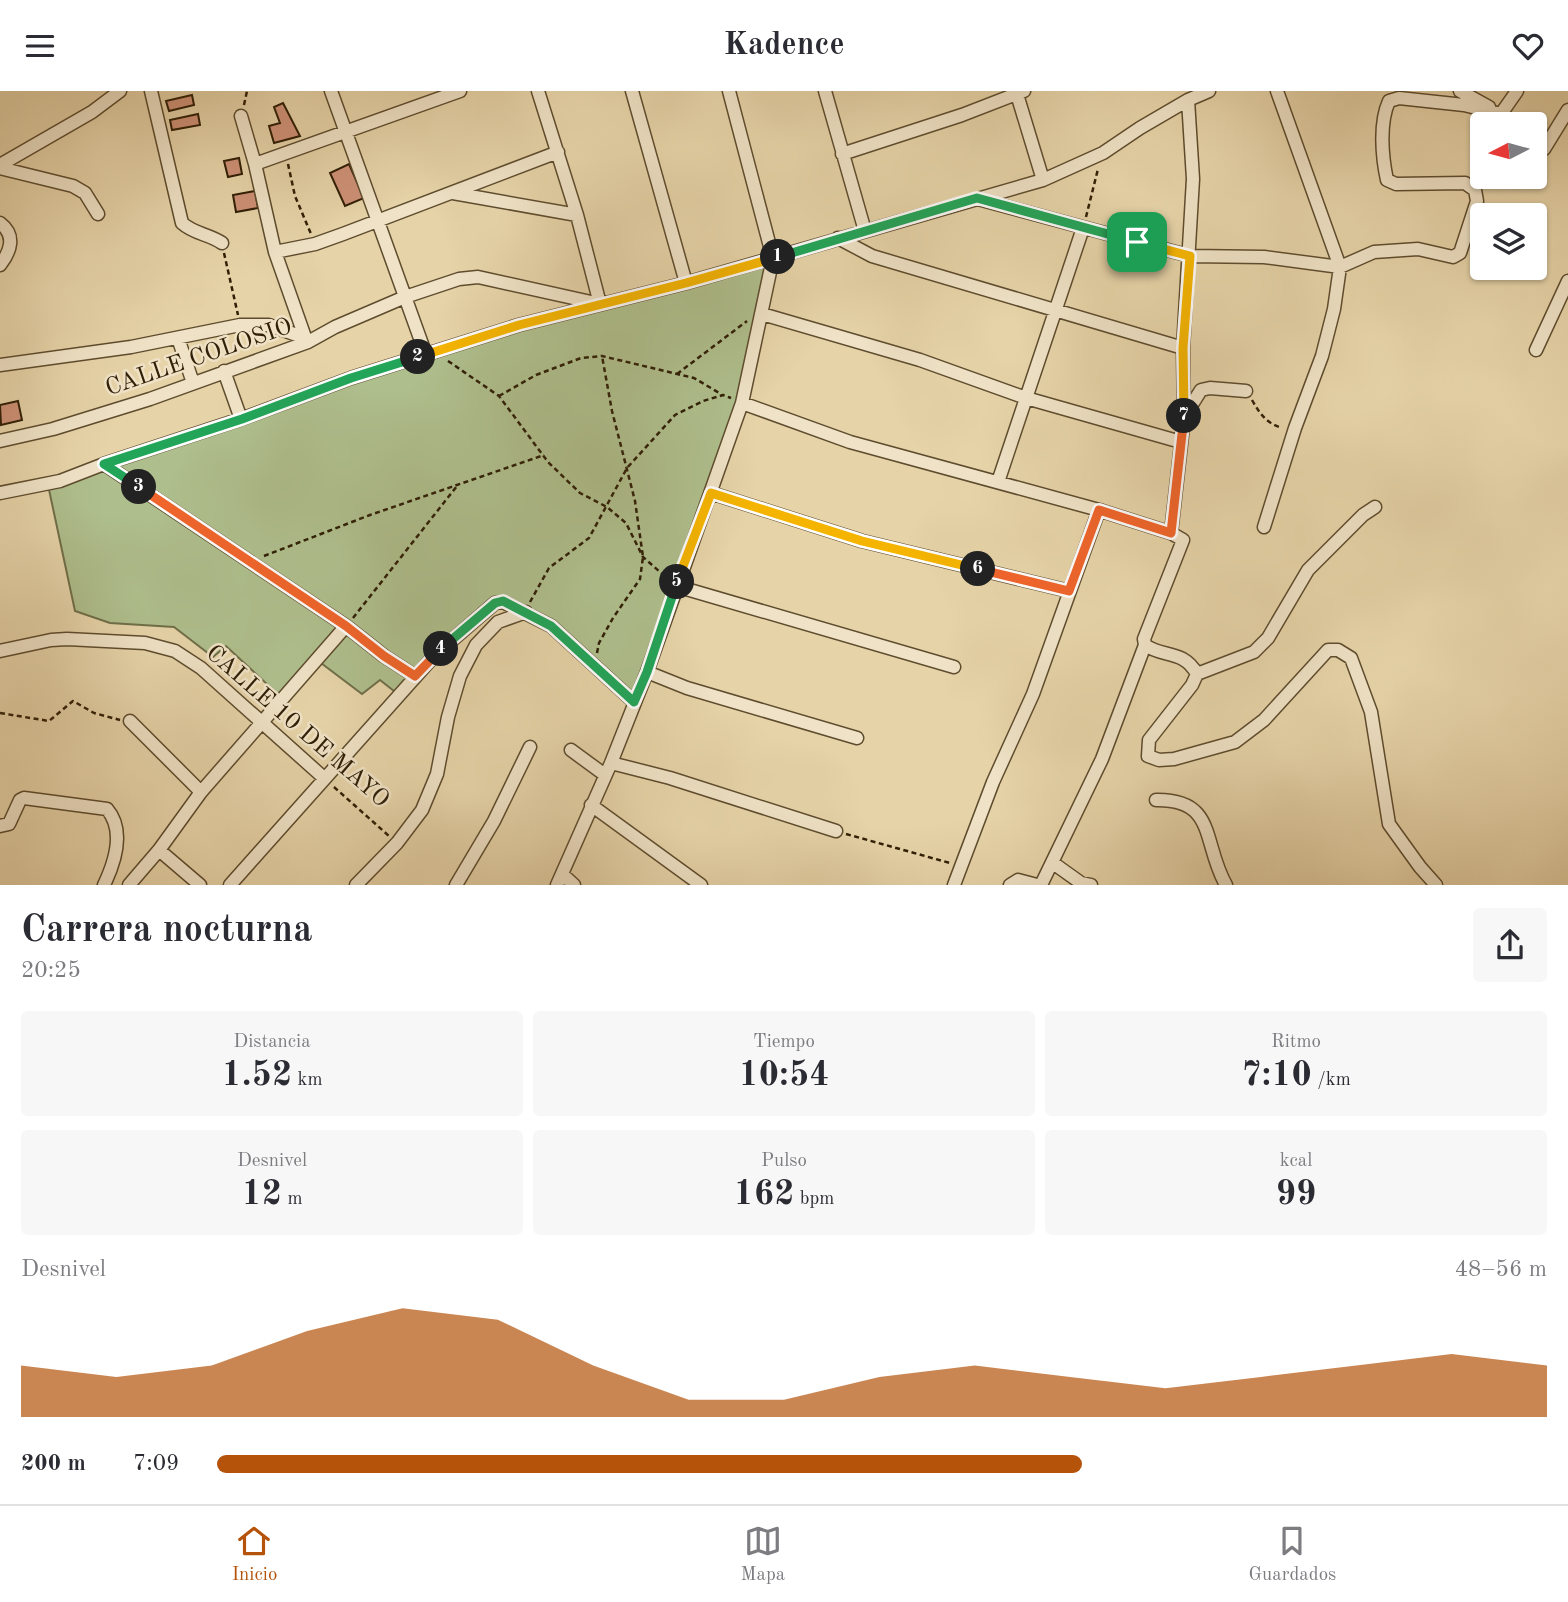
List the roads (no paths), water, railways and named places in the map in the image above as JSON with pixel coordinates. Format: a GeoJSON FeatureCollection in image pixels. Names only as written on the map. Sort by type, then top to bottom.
{"type":"FeatureCollection","features":[{"type":"Feature","properties":{"kind":"street"},"geometry":{"type":"LineString","coordinates":[[0,167],[92,112],[120,91]]}},
{"type":"Feature","properties":{"kind":"street"},"geometry":{"type":"LineString","coordinates":[[151,91],[182,223],[191,231],[213,237],[222,243]]}},
{"type":"Feature","properties":{"kind":"street"},"geometry":{"type":"LineString","coordinates":[[331,91],[426,355]]}},
{"type":"Feature","properties":{"kind":"street"},"geometry":{"type":"LineString","coordinates":[[255,164],[460,91]]}},
{"type":"Feature","properties":{"kind":"street"},"geometry":{"type":"LineString","coordinates":[[538,91],[577,215],[600,304]]}},
{"type":"Feature","properties":{"kind":"street"},"geometry":{"type":"LineString","coordinates":[[632,91],[686,283]]}},
{"type":"Feature","properties":{"kind":"street"},"geometry":{"type":"LineString","coordinates":[[574,884],[559,879],[647,672],[711,493],[742,403],[773,258],[729,91]]}},
{"type":"Feature","properties":{"kind":"street"},"geometry":{"type":"LineString","coordinates":[[825,91],[865,230]]}},
{"type":"Feature","properties":{"kind":"street"},"geometry":{"type":"LineString","coordinates":[[0,493],[48,485],[242,419],[351,378],[519,325],[686,283],[1043,180],[1103,153],[1188,100],[1209,91]]}},
{"type":"Feature","properties":{"kind":"street"},"geometry":{"type":"LineString","coordinates":[[1264,527],[1329,333],[1340,267],[1277,91]]}},
{"type":"Feature","properties":{"kind":"street"},"geometry":{"type":"LineString","coordinates":[[1460,91],[1497,112]]}},
{"type":"Feature","properties":{"kind":"street"},"geometry":{"type":"LineString","coordinates":[[1502,112],[1517,91]]}},
{"type":"Feature","properties":{"kind":"street"},"geometry":{"type":"LineString","coordinates":[[842,155],[1019,92],[1043,180]]}},
{"type":"Feature","properties":{"kind":"street"},"geometry":{"type":"LineString","coordinates":[[1470,186],[1465,183],[1396,184],[1387,180],[1383,163],[1384,111],[1389,101],[1399,98],[1464,105],[1493,112]]}},
{"type":"Feature","properties":{"kind":"street"},"geometry":{"type":"LineString","coordinates":[[1171,533],[1184,418],[1183,348],[1193,179],[1188,100]]}},
{"type":"Feature","properties":{"kind":"street"},"geometry":{"type":"LineString","coordinates":[[1547,144],[1568,110]]}},
{"type":"Feature","properties":{"kind":"street"},"geometry":{"type":"LineString","coordinates":[[241,116],[275,252],[306,340]]}},
{"type":"Feature","properties":{"kind":"street"},"geometry":{"type":"LineString","coordinates":[[275,252],[315,244],[558,152]]}},
{"type":"Feature","properties":{"kind":"street"},"geometry":{"type":"LineString","coordinates":[[0,167],[73,186],[85,193],[98,214]]}},
{"type":"Feature","properties":{"kind":"street"},"geometry":{"type":"LineString","coordinates":[[977,198],[1190,256],[1264,257],[1340,267],[1374,252],[1418,249],[1453,257],[1460,253],[1477,201],[1474,189]]}},
{"type":"Feature","properties":{"kind":"street"},"geometry":{"type":"LineString","coordinates":[[452,193],[577,215]]}},
{"type":"Feature","properties":{"kind":"street"},"geometry":{"type":"LineString","coordinates":[[0,223],[8,229],[11,237],[9,253],[0,265]]}},
{"type":"Feature","properties":{"kind":"street"},"geometry":{"type":"LineString","coordinates":[[998,482],[1083,228]]}},
{"type":"Feature","properties":{"kind":"street"},"geometry":{"type":"LineString","coordinates":[[838,238],[872,257],[1183,348]]}},
{"type":"Feature","properties":{"kind":"street","name":"CALLE COLOSIO"},"geometry":{"type":"LineString","coordinates":[[0,441],[53,429],[150,399],[306,340],[405,297],[459,279],[478,277],[600,304]]}},
{"type":"Feature","properties":{"kind":"street"},"geometry":{"type":"LineString","coordinates":[[1536,350],[1568,281]]}},
{"type":"Feature","properties":{"kind":"street"},"geometry":{"type":"LineString","coordinates":[[762,314],[920,360],[1026,398],[1181,442]]}},
{"type":"Feature","properties":{"kind":"street"},"geometry":{"type":"LineString","coordinates":[[0,365],[96,352],[240,325],[269,325],[306,340]]}},
{"type":"Feature","properties":{"kind":"street"},"geometry":{"type":"LineString","coordinates":[[178,338],[193,383]]}},
{"type":"Feature","properties":{"kind":"street"},"geometry":{"type":"LineString","coordinates":[[224,371],[242,419]]}},
{"type":"Feature","properties":{"kind":"street"},"geometry":{"type":"LineString","coordinates":[[1184,418],[1201,390],[1210,388],[1246,391]]}},
{"type":"Feature","properties":{"kind":"street"},"geometry":{"type":"LineString","coordinates":[[742,403],[850,442],[1099,510],[1171,533],[1183,540],[1144,639],[1145,645],[1102,759],[1053,863],[1039,884],[1014,882]]}},
{"type":"Feature","properties":{"kind":"street"},"geometry":{"type":"LineString","coordinates":[[104,464],[251,561],[415,676]]}},
{"type":"Feature","properties":{"kind":"street"},"geometry":{"type":"LineString","coordinates":[[711,493],[862,541],[1069,591]]}},
{"type":"Feature","properties":{"kind":"street"},"geometry":{"type":"LineString","coordinates":[[1375,507],[1363,515],[1308,570],[1268,638],[1254,652],[1198,674],[1149,740],[1147,756],[1159,760],[1174,759],[1235,742],[1264,720],[1328,650],[1338,650],[1351,658],[1371,712],[1389,824],[1420,867],[1436,884]]}},
{"type":"Feature","properties":{"kind":"street"},"geometry":{"type":"LineString","coordinates":[[954,884],[1032,694],[1099,510]]}},
{"type":"Feature","properties":{"kind":"street"},"geometry":{"type":"LineString","coordinates":[[676,586],[954,667]]}},
{"type":"Feature","properties":{"kind":"street"},"geometry":{"type":"LineString","coordinates":[[230,884],[415,676],[495,603],[503,601],[551,626],[634,702]]}},
{"type":"Feature","properties":{"kind":"street"},"geometry":{"type":"LineString","coordinates":[[356,884],[397,843],[422,810],[437,774],[448,717],[460,676],[476,645],[498,622],[526,612]]}},
{"type":"Feature","properties":{"kind":"street"},"geometry":{"type":"LineString","coordinates":[[129,884],[159,850],[201,792],[346,626]]}},
{"type":"Feature","properties":{"kind":"street","name":"CALLE 10 DE MAYO"},"geometry":{"type":"LineString","coordinates":[[0,650],[67,639],[145,643],[175,651],[201,668],[324,778]]}},
{"type":"Feature","properties":{"kind":"street"},"geometry":{"type":"LineString","coordinates":[[1145,645],[1169,652],[1192,664],[1198,674]]}},
{"type":"Feature","properties":{"kind":"street"},"geometry":{"type":"LineString","coordinates":[[647,672],[687,688],[857,738]]}},
{"type":"Feature","properties":{"kind":"street"},"geometry":{"type":"LineString","coordinates":[[130,721],[201,792]]}},
{"type":"Feature","properties":{"kind":"street"},"geometry":{"type":"LineString","coordinates":[[456,884],[494,821],[530,747]]}},
{"type":"Feature","properties":{"kind":"street"},"geometry":{"type":"LineString","coordinates":[[571,750],[608,769],[670,778],[836,831]]}},
{"type":"Feature","properties":{"kind":"street"},"geometry":{"type":"LineString","coordinates":[[0,826],[9,824],[23,798],[107,809],[114,817],[117,834],[113,867],[104,884]]}},
{"type":"Feature","properties":{"kind":"street"},"geometry":{"type":"LineString","coordinates":[[1156,800],[1185,802],[1196,810],[1202,820],[1217,869],[1226,884]]}},
{"type":"Feature","properties":{"kind":"street"},"geometry":{"type":"LineString","coordinates":[[591,805],[701,884]]}},
{"type":"Feature","properties":{"kind":"street"},"geometry":{"type":"LineString","coordinates":[[159,850],[200,884]]}},
{"type":"Feature","properties":{"kind":"street"},"geometry":{"type":"LineString","coordinates":[[1053,863],[1081,883],[1091,884]]}}]}
